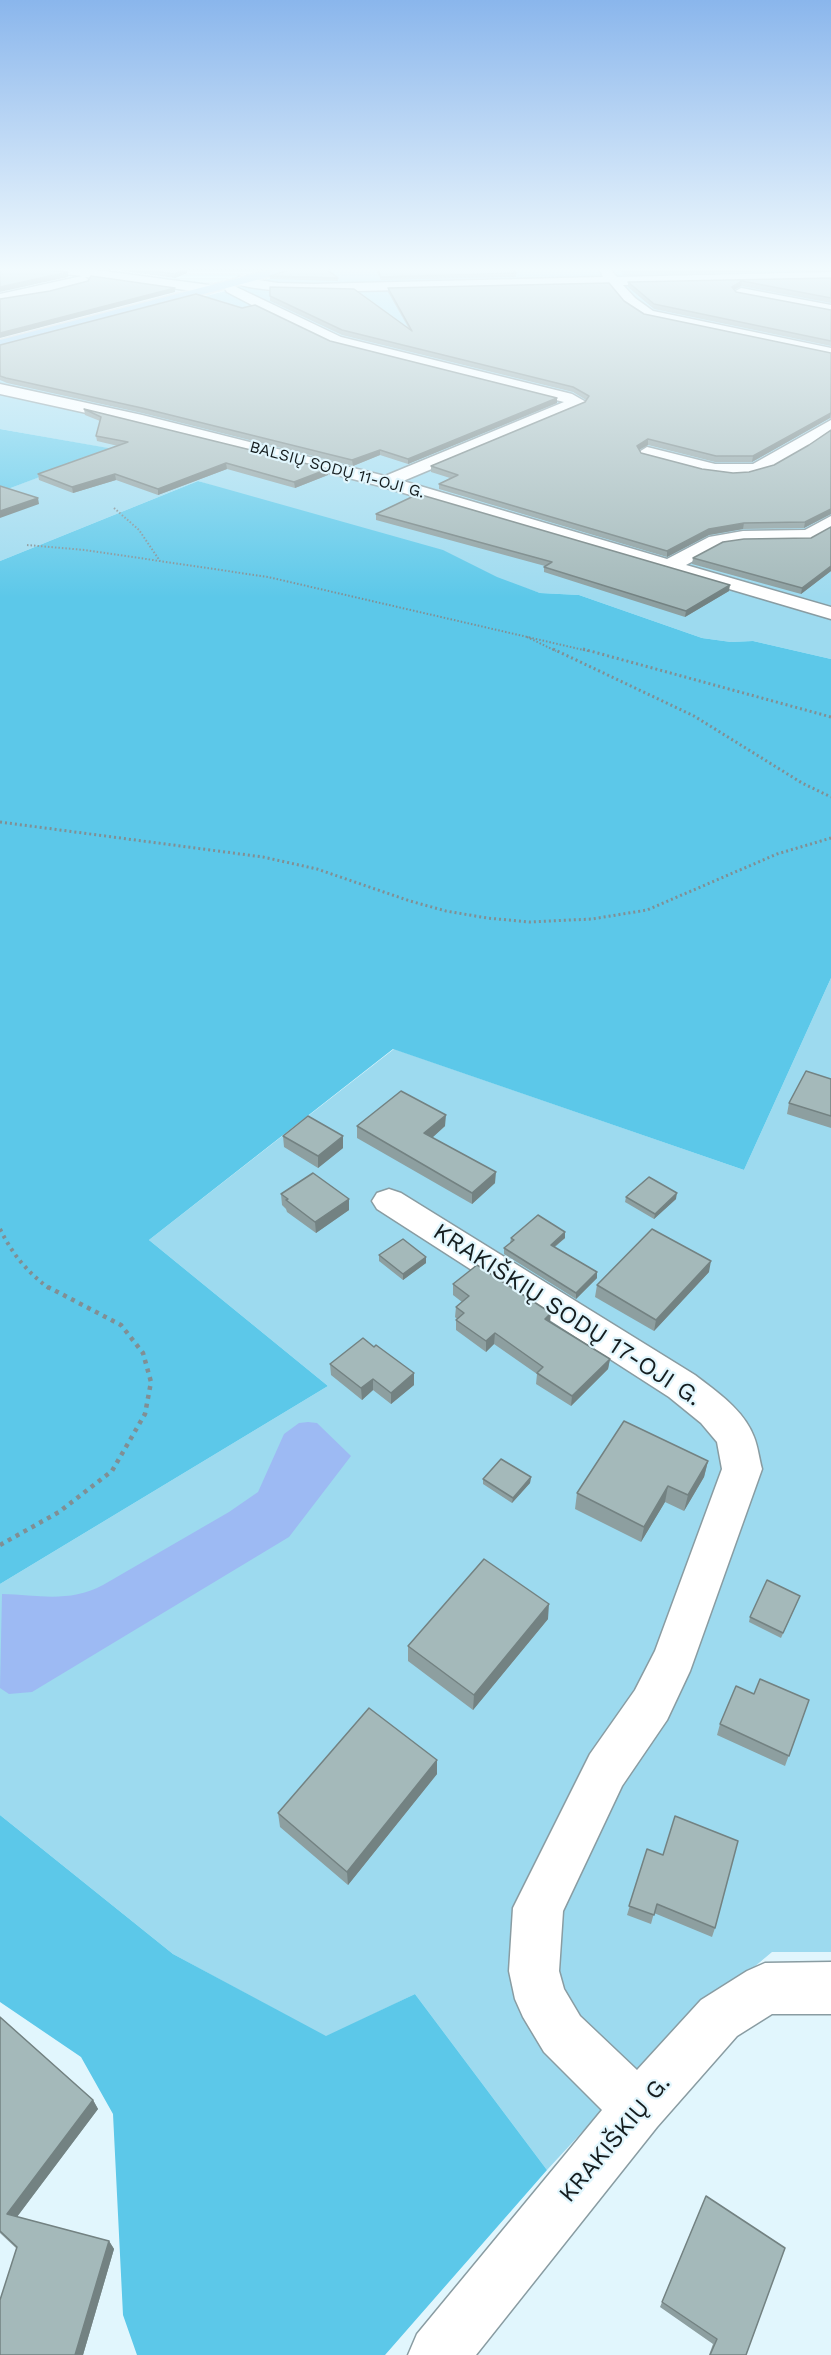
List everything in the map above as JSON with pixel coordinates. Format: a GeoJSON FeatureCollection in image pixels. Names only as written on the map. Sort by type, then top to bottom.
{"type":"FeatureCollection","features":[{"type":"Feature","properties":{"kind":"street"},"geometry":{"type":"LineString","coordinates":[[386,482],[578,402],[489,378]]}},
{"type":"Feature","properties":{"kind":"street","name":"BALSIŲ SODŲ 11-OJI G."},"geometry":{"type":"LineString","coordinates":[[0,389],[142,420],[386,482],[831,613]]}},
{"type":"Feature","properties":{"kind":"street"},"geometry":{"type":"LineString","coordinates":[[647,452],[724,471],[745,471],[763,467],[831,425]]}},
{"type":"Feature","properties":{"kind":"street"},"geometry":{"type":"LineString","coordinates":[[669,566],[716,541],[743,537],[809,536],[831,522]]}},
{"type":"Feature","properties":{"kind":"street","name":"KRAKIŠKIŲ SODŲ 17-OJI G."},"geometry":{"type":"LineString","coordinates":[[389,1201],[682,1386],[715,1412],[735,1437],[742,1469],[675,1657],[651,1705],[606,1770],[538,1908],[534,1971],[541,1999],[562,2034],[638,2108]]}},
{"type":"Feature","properties":{"kind":"street","name":"KRAKIŠKIŲ G."},"geometry":{"type":"LineString","coordinates":[[438,2355],[638,2108],[719,2018],[765,1989],[831,1988]]}},
{"type":"Feature","properties":{"kind":"path"},"geometry":{"type":"LineString","coordinates":[[114,508],[139,530],[160,561]]}},
{"type":"Feature","properties":{"kind":"path"},"geometry":{"type":"LineString","coordinates":[[27,545],[268,577],[521,634],[831,717]]}},
{"type":"Feature","properties":{"kind":"path"},"geometry":{"type":"LineString","coordinates":[[521,634],[694,716],[802,783],[831,797]]}},
{"type":"Feature","properties":{"kind":"path"},"geometry":{"type":"LineString","coordinates":[[0,822],[64,833],[114,836],[224,850],[301,865],[435,908],[469,916],[526,922],[591,919],[654,908],[783,851],[831,838]]}},
{"type":"Feature","properties":{"kind":"path"},"geometry":{"type":"LineString","coordinates":[[0,1229],[12,1253],[30,1274],[56,1293],[121,1325],[142,1353],[151,1382],[145,1414],[112,1471],[59,1512],[0,1545]]}},
{"type":"Feature","properties":{"kind":"shaded area"},"geometry":{"type":"Polygon","coordinates":[[[0,378],[831,378],[831,659],[753,641],[731,642],[702,638],[579,595],[540,593],[198,481],[0,561],[0,492],[112,449],[0,429],[0,378]]]}},
{"type":"Feature","properties":{"kind":"shaded area"},"geometry":{"type":"Polygon","coordinates":[[[0,429],[114,449],[0,492],[0,429]]]}},
{"type":"Feature","properties":{"kind":"shaded area"},"geometry":{"type":"Polygon","coordinates":[[[198,481],[443,550],[497,577],[540,593],[579,595],[702,638],[731,642],[753,641],[831,659],[831,978],[744,1170],[393,1049],[149,1240],[328,1386],[0,1584],[0,561],[198,481]]]}},
{"type":"Feature","properties":{"kind":"shaded area"},"geometry":{"type":"Polygon","coordinates":[[[831,978],[831,1952],[772,1952],[667,2040],[547,2170],[415,1994],[326,2037],[173,1954],[0,1815],[0,1584],[328,1386],[149,1240],[394,1049],[744,1170],[831,978]]]}},
{"type":"Feature","properties":{"kind":"shaded area"},"geometry":{"type":"Polygon","coordinates":[[[299,1423],[317,1423],[351,1456],[289,1537],[32,1692],[9,1694],[0,1688],[2,1594],[66,1596],[90,1591],[103,1585],[229,1512],[258,1492],[284,1434],[299,1423]]]}},
{"type":"Feature","properties":{"kind":"shaded area"},"geometry":{"type":"Polygon","coordinates":[[[0,1815],[173,1954],[326,2036],[415,1994],[547,2170],[385,2355],[137,2355],[123,2315],[113,2114],[81,2057],[0,2002],[0,1815]]]}},
{"type":"Feature","properties":{"kind":"building"},"geometry":{"type":"Polygon","coordinates":[[[6,378],[477,378],[557,398],[408,459],[380,450],[352,460],[142,408],[6,378]]]}},
{"type":"Feature","properties":{"kind":"building"},"geometry":{"type":"Polygon","coordinates":[[[536,378],[831,378],[831,413],[753,456],[716,456],[648,439],[637,446],[641,453],[702,469],[733,473],[749,472],[774,465],[831,430],[831,509],[805,522],[744,523],[709,529],[667,551],[439,484],[458,475],[431,466],[585,402],[589,396],[573,387],[536,378]]]}},
{"type":"Feature","properties":{"kind":"building"},"geometry":{"type":"Polygon","coordinates":[[[84,409],[328,469],[294,482],[226,463],[158,489],[115,474],[72,487],[38,474],[128,442],[96,436],[101,417],[84,409]]]}},
{"type":"Feature","properties":{"kind":"building"},"geometry":{"type":"Polygon","coordinates":[[[0,486],[38,498],[0,511],[0,486]]]}},
{"type":"Feature","properties":{"kind":"building"},"geometry":{"type":"Polygon","coordinates":[[[418,494],[730,585],[686,611],[544,567],[552,562],[376,514],[418,494]]]}},
{"type":"Feature","properties":{"kind":"building"},"geometry":{"type":"Polygon","coordinates":[[[831,527],[831,566],[802,588],[693,558],[723,542],[744,539],[811,538],[831,527]]]}},
{"type":"Feature","properties":{"kind":"building"},"geometry":{"type":"Polygon","coordinates":[[[806,1071],[831,1079],[831,1116],[789,1103],[806,1071]]]}},
{"type":"Feature","properties":{"kind":"building"},"geometry":{"type":"Polygon","coordinates":[[[401,1091],[446,1115],[424,1133],[496,1172],[472,1193],[357,1126],[401,1091]]]}},
{"type":"Feature","properties":{"kind":"building"},"geometry":{"type":"Polygon","coordinates":[[[308,1116],[343,1136],[318,1156],[283,1136],[308,1116]]]}},
{"type":"Feature","properties":{"kind":"building"},"geometry":{"type":"Polygon","coordinates":[[[313,1173],[349,1199],[315,1222],[281,1194],[313,1173]]]}},
{"type":"Feature","properties":{"kind":"building"},"geometry":{"type":"Polygon","coordinates":[[[649,1177],[677,1193],[655,1214],[626,1197],[649,1177]]]}},
{"type":"Feature","properties":{"kind":"building"},"geometry":{"type":"Polygon","coordinates":[[[538,1215],[565,1232],[551,1245],[597,1272],[576,1293],[504,1248],[514,1240],[511,1238],[538,1215]]]}},
{"type":"Feature","properties":{"kind":"building"},"geometry":{"type":"Polygon","coordinates":[[[652,1229],[711,1261],[656,1320],[597,1285],[652,1229]]]}},
{"type":"Feature","properties":{"kind":"building"},"geometry":{"type":"Polygon","coordinates":[[[403,1239],[426,1257],[403,1274],[379,1255],[403,1239]]]}},
{"type":"Feature","properties":{"kind":"building"},"geometry":{"type":"Polygon","coordinates":[[[477,1265],[551,1313],[545,1319],[610,1359],[572,1396],[537,1373],[543,1367],[495,1333],[486,1341],[456,1320],[464,1313],[456,1307],[469,1296],[453,1284],[477,1265]]]}},
{"type":"Feature","properties":{"kind":"building"},"geometry":{"type":"Polygon","coordinates":[[[363,1338],[414,1373],[391,1393],[373,1379],[361,1388],[330,1364],[363,1338]]]}},
{"type":"Feature","properties":{"kind":"building"},"geometry":{"type":"Polygon","coordinates":[[[624,1421],[708,1461],[688,1495],[668,1486],[644,1527],[577,1493],[624,1421]]]}},
{"type":"Feature","properties":{"kind":"building"},"geometry":{"type":"Polygon","coordinates":[[[501,1459],[531,1477],[513,1498],[483,1479],[501,1459]]]}},
{"type":"Feature","properties":{"kind":"building"},"geometry":{"type":"Polygon","coordinates":[[[484,1559],[549,1604],[474,1695],[408,1646],[484,1559]]]}},
{"type":"Feature","properties":{"kind":"building"},"geometry":{"type":"Polygon","coordinates":[[[767,1580],[800,1596],[783,1633],[750,1617],[767,1580]]]}},
{"type":"Feature","properties":{"kind":"building"},"geometry":{"type":"Polygon","coordinates":[[[760,1679],[809,1700],[789,1756],[720,1724],[736,1686],[754,1694],[760,1679]]]}},
{"type":"Feature","properties":{"kind":"building"},"geometry":{"type":"Polygon","coordinates":[[[369,1708],[437,1760],[347,1872],[278,1813],[369,1708]]]}},
{"type":"Feature","properties":{"kind":"building"},"geometry":{"type":"Polygon","coordinates":[[[675,1816],[738,1841],[715,1928],[657,1904],[654,1915],[629,1906],[647,1849],[663,1855],[675,1816]]]}},
{"type":"Feature","properties":{"kind":"building"},"geometry":{"type":"Polygon","coordinates":[[[0,2017],[93,2100],[7,2214],[109,2241],[75,2355],[0,2355],[0,2300],[17,2247],[0,2231],[0,2017]]]}},
{"type":"Feature","properties":{"kind":"building"},"geometry":{"type":"Polygon","coordinates":[[[706,2196],[785,2248],[746,2355],[710,2355],[717,2339],[662,2302],[706,2196]]]}}]}
